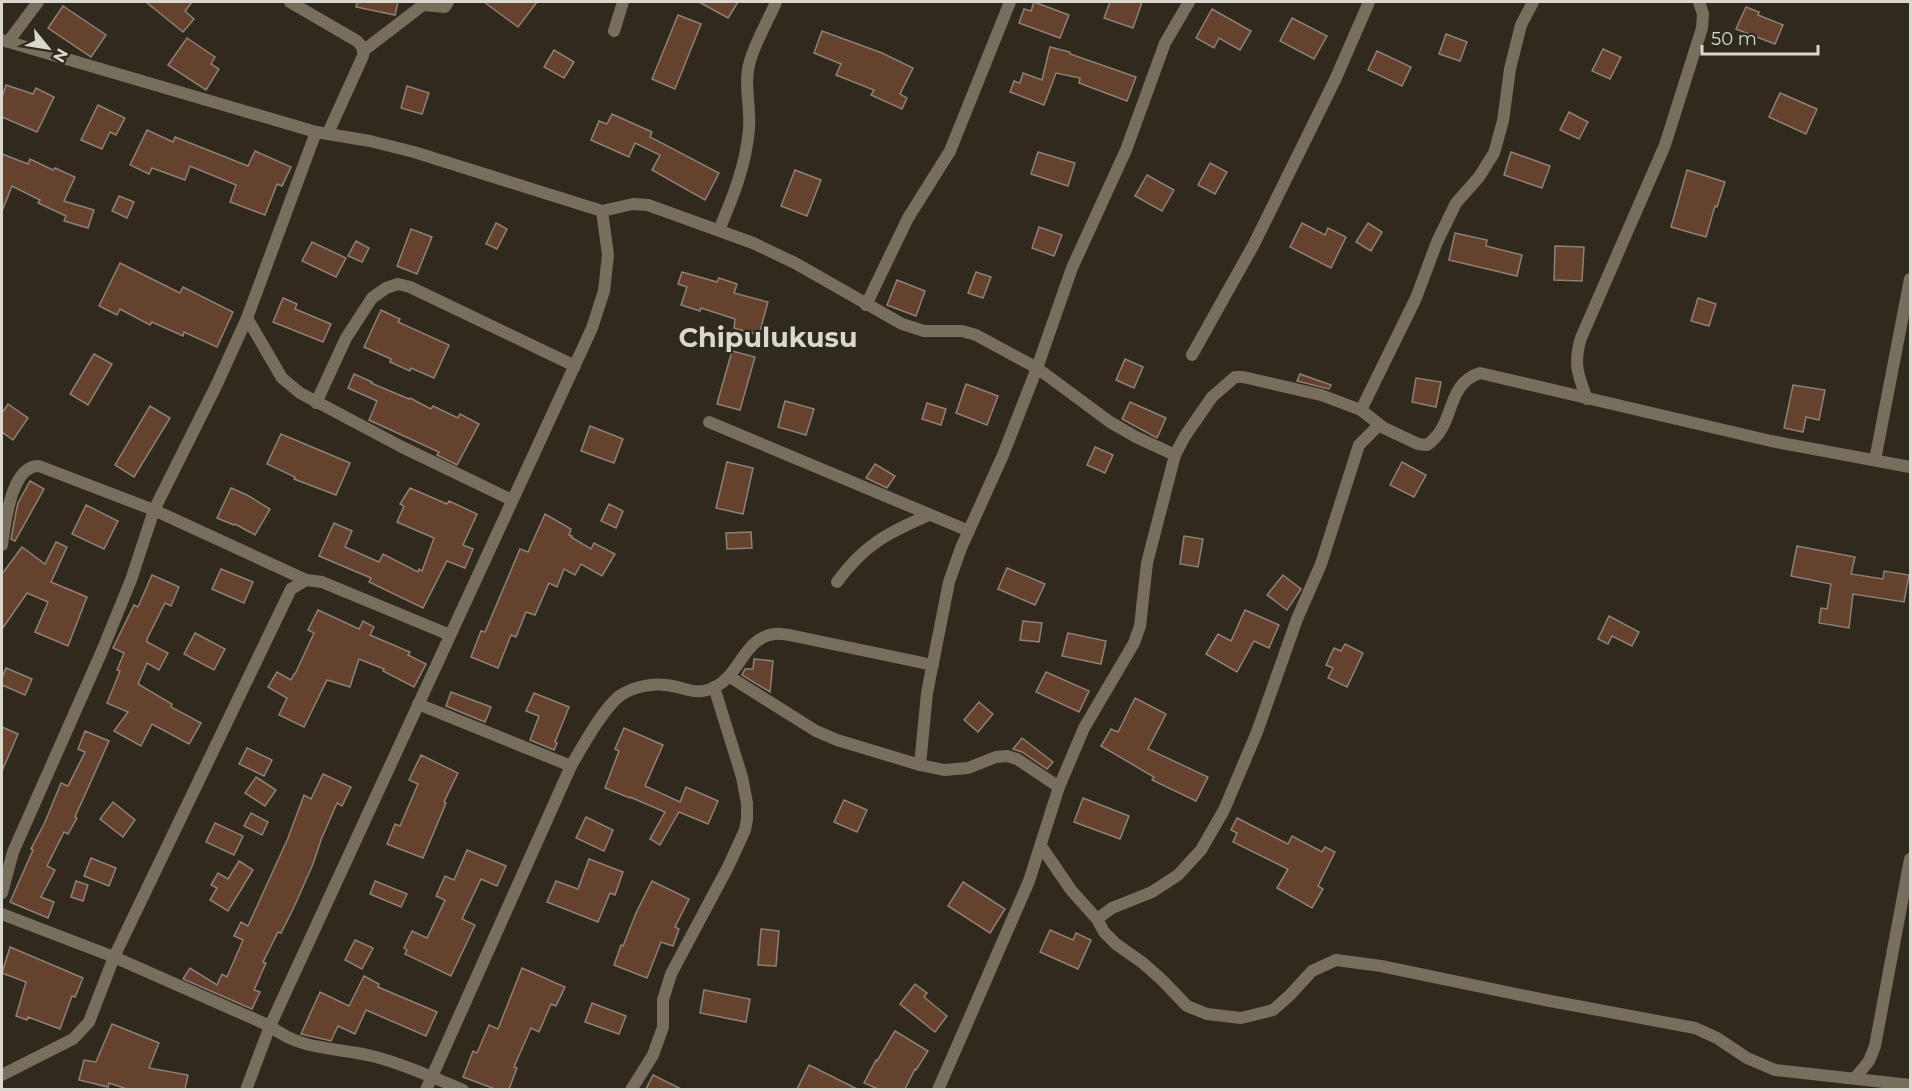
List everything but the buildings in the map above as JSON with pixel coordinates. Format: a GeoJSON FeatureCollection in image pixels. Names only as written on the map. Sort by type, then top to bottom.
{"type":"FeatureCollection","features":[{"type":"Feature","properties":{"kind":"street"},"geometry":{"type":"LineString","coordinates":[[38,2],[5,41],[322,132],[414,152],[602,211],[633,204],[648,205],[719,230],[795,263],[902,324],[924,331],[962,331],[976,335],[1037,368],[1110,422],[1174,455]]}},
{"type":"Feature","properties":{"kind":"street"},"geometry":{"type":"LineString","coordinates":[[2,893],[13,852],[102,651],[154,510],[247,318],[322,132],[363,56],[362,45],[357,41],[290,2]]}},
{"type":"Feature","properties":{"kind":"street"},"geometry":{"type":"LineString","coordinates":[[363,51],[423,5],[445,7],[448,2]]}},
{"type":"Feature","properties":{"kind":"street"},"geometry":{"type":"LineString","coordinates":[[614,31],[623,2]]}},
{"type":"Feature","properties":{"kind":"street"},"geometry":{"type":"LineString","coordinates":[[719,230],[747,155],[749,125],[746,92],[750,62],[776,2]]}},
{"type":"Feature","properties":{"kind":"street"},"geometry":{"type":"LineString","coordinates":[[866,305],[908,218],[950,151],[1010,2]]}},
{"type":"Feature","properties":{"kind":"street"},"geometry":{"type":"LineString","coordinates":[[920,765],[927,693],[949,582],[1003,455],[1072,268],[1126,150],[1165,44],[1189,2]]}},
{"type":"Feature","properties":{"kind":"street"},"geometry":{"type":"LineString","coordinates":[[1192,355],[1254,244],[1335,80],[1369,2]]}},
{"type":"Feature","properties":{"kind":"street"},"geometry":{"type":"LineString","coordinates":[[1361,410],[1412,307],[1437,242],[1456,203],[1479,177],[1494,153],[1503,121],[1510,69],[1521,25],[1533,2]]}},
{"type":"Feature","properties":{"kind":"street"},"geometry":{"type":"LineString","coordinates":[[1587,399],[1577,372],[1575,355],[1665,145],[1702,28],[1704,14],[1698,2]]}},
{"type":"Feature","properties":{"kind":"street"},"geometry":{"type":"LineString","coordinates":[[246,1089],[270,1026],[592,328],[604,291],[608,255],[602,211]]}},
{"type":"Feature","properties":{"kind":"street"},"geometry":{"type":"LineString","coordinates":[[1875,460],[1911,279]]}},
{"type":"Feature","properties":{"kind":"street"},"geometry":{"type":"LineString","coordinates":[[316,403],[346,338],[372,298],[386,288],[398,284],[410,287],[575,366]]}},
{"type":"Feature","properties":{"kind":"street"},"geometry":{"type":"LineString","coordinates":[[247,318],[282,378],[300,393],[513,500]]}},
{"type":"Feature","properties":{"kind":"street"},"geometry":{"type":"LineString","coordinates":[[938,1089],[1029,881],[1059,787],[1084,728],[1134,643],[1140,626],[1147,563],[1174,455],[1212,397],[1235,378],[1243,377],[1321,395],[1361,410],[1379,425],[1418,444],[1427,445],[1435,439],[1445,422],[1460,383],[1469,376],[1480,373],[1771,441],[1911,467]]}},
{"type":"Feature","properties":{"kind":"street"},"geometry":{"type":"LineString","coordinates":[[709,422],[969,531]]}},
{"type":"Feature","properties":{"kind":"street"},"geometry":{"type":"LineString","coordinates":[[1097,919],[1112,908],[1152,892],[1178,875],[1201,850],[1224,810],[1257,732],[1297,619],[1321,564],[1359,445],[1379,425]]}},
{"type":"Feature","properties":{"kind":"street"},"geometry":{"type":"LineString","coordinates":[[2,545],[12,495],[22,472],[31,466],[48,469],[154,510],[306,580],[322,582],[450,635]]}},
{"type":"Feature","properties":{"kind":"street"},"geometry":{"type":"LineString","coordinates":[[837,582],[853,560],[870,546],[903,526],[929,515]]}},
{"type":"Feature","properties":{"kind":"street"},"geometry":{"type":"LineString","coordinates":[[2,1075],[73,1039],[89,1022],[114,957],[291,589],[306,580]]}},
{"type":"Feature","properties":{"kind":"street"},"geometry":{"type":"LineString","coordinates":[[426,1089],[571,766],[619,697],[628,691],[642,687],[665,685],[698,692],[714,687],[730,677],[752,644],[761,638],[775,634],[933,665]]}},
{"type":"Feature","properties":{"kind":"street"},"geometry":{"type":"LineString","coordinates":[[730,677],[816,731],[837,740],[944,770],[968,768],[996,757],[1007,756],[1017,759],[1059,787]]}},
{"type":"Feature","properties":{"kind":"street"},"geometry":{"type":"LineString","coordinates":[[631,1089],[652,1055],[663,1027],[663,1000],[671,974],[745,830],[747,803],[742,777],[714,687]]}},
{"type":"Feature","properties":{"kind":"street"},"geometry":{"type":"LineString","coordinates":[[418,704],[571,766]]}},
{"type":"Feature","properties":{"kind":"street"},"geometry":{"type":"LineString","coordinates":[[1041,846],[1071,890],[1097,919],[1104,932],[1156,974],[1187,1006],[1207,1014],[1241,1018],[1273,1010],[1312,971],[1336,960],[1381,966],[1695,1028],[1717,1038],[1747,1058],[1775,1070],[1911,1085]]}},
{"type":"Feature","properties":{"kind":"street"},"geometry":{"type":"LineString","coordinates":[[1855,1078],[1869,1061],[1875,1046],[1911,859]]}},
{"type":"Feature","properties":{"kind":"street"},"geometry":{"type":"LineString","coordinates":[[2,914],[114,957],[270,1026],[284,1037],[301,1044],[374,1056],[407,1066],[463,1089]]}},
{"type":"Feature","properties":{"kind":"district","name":"Chipulukusu"},"geometry":{"type":"Point","coordinates":[768,338]}}]}
